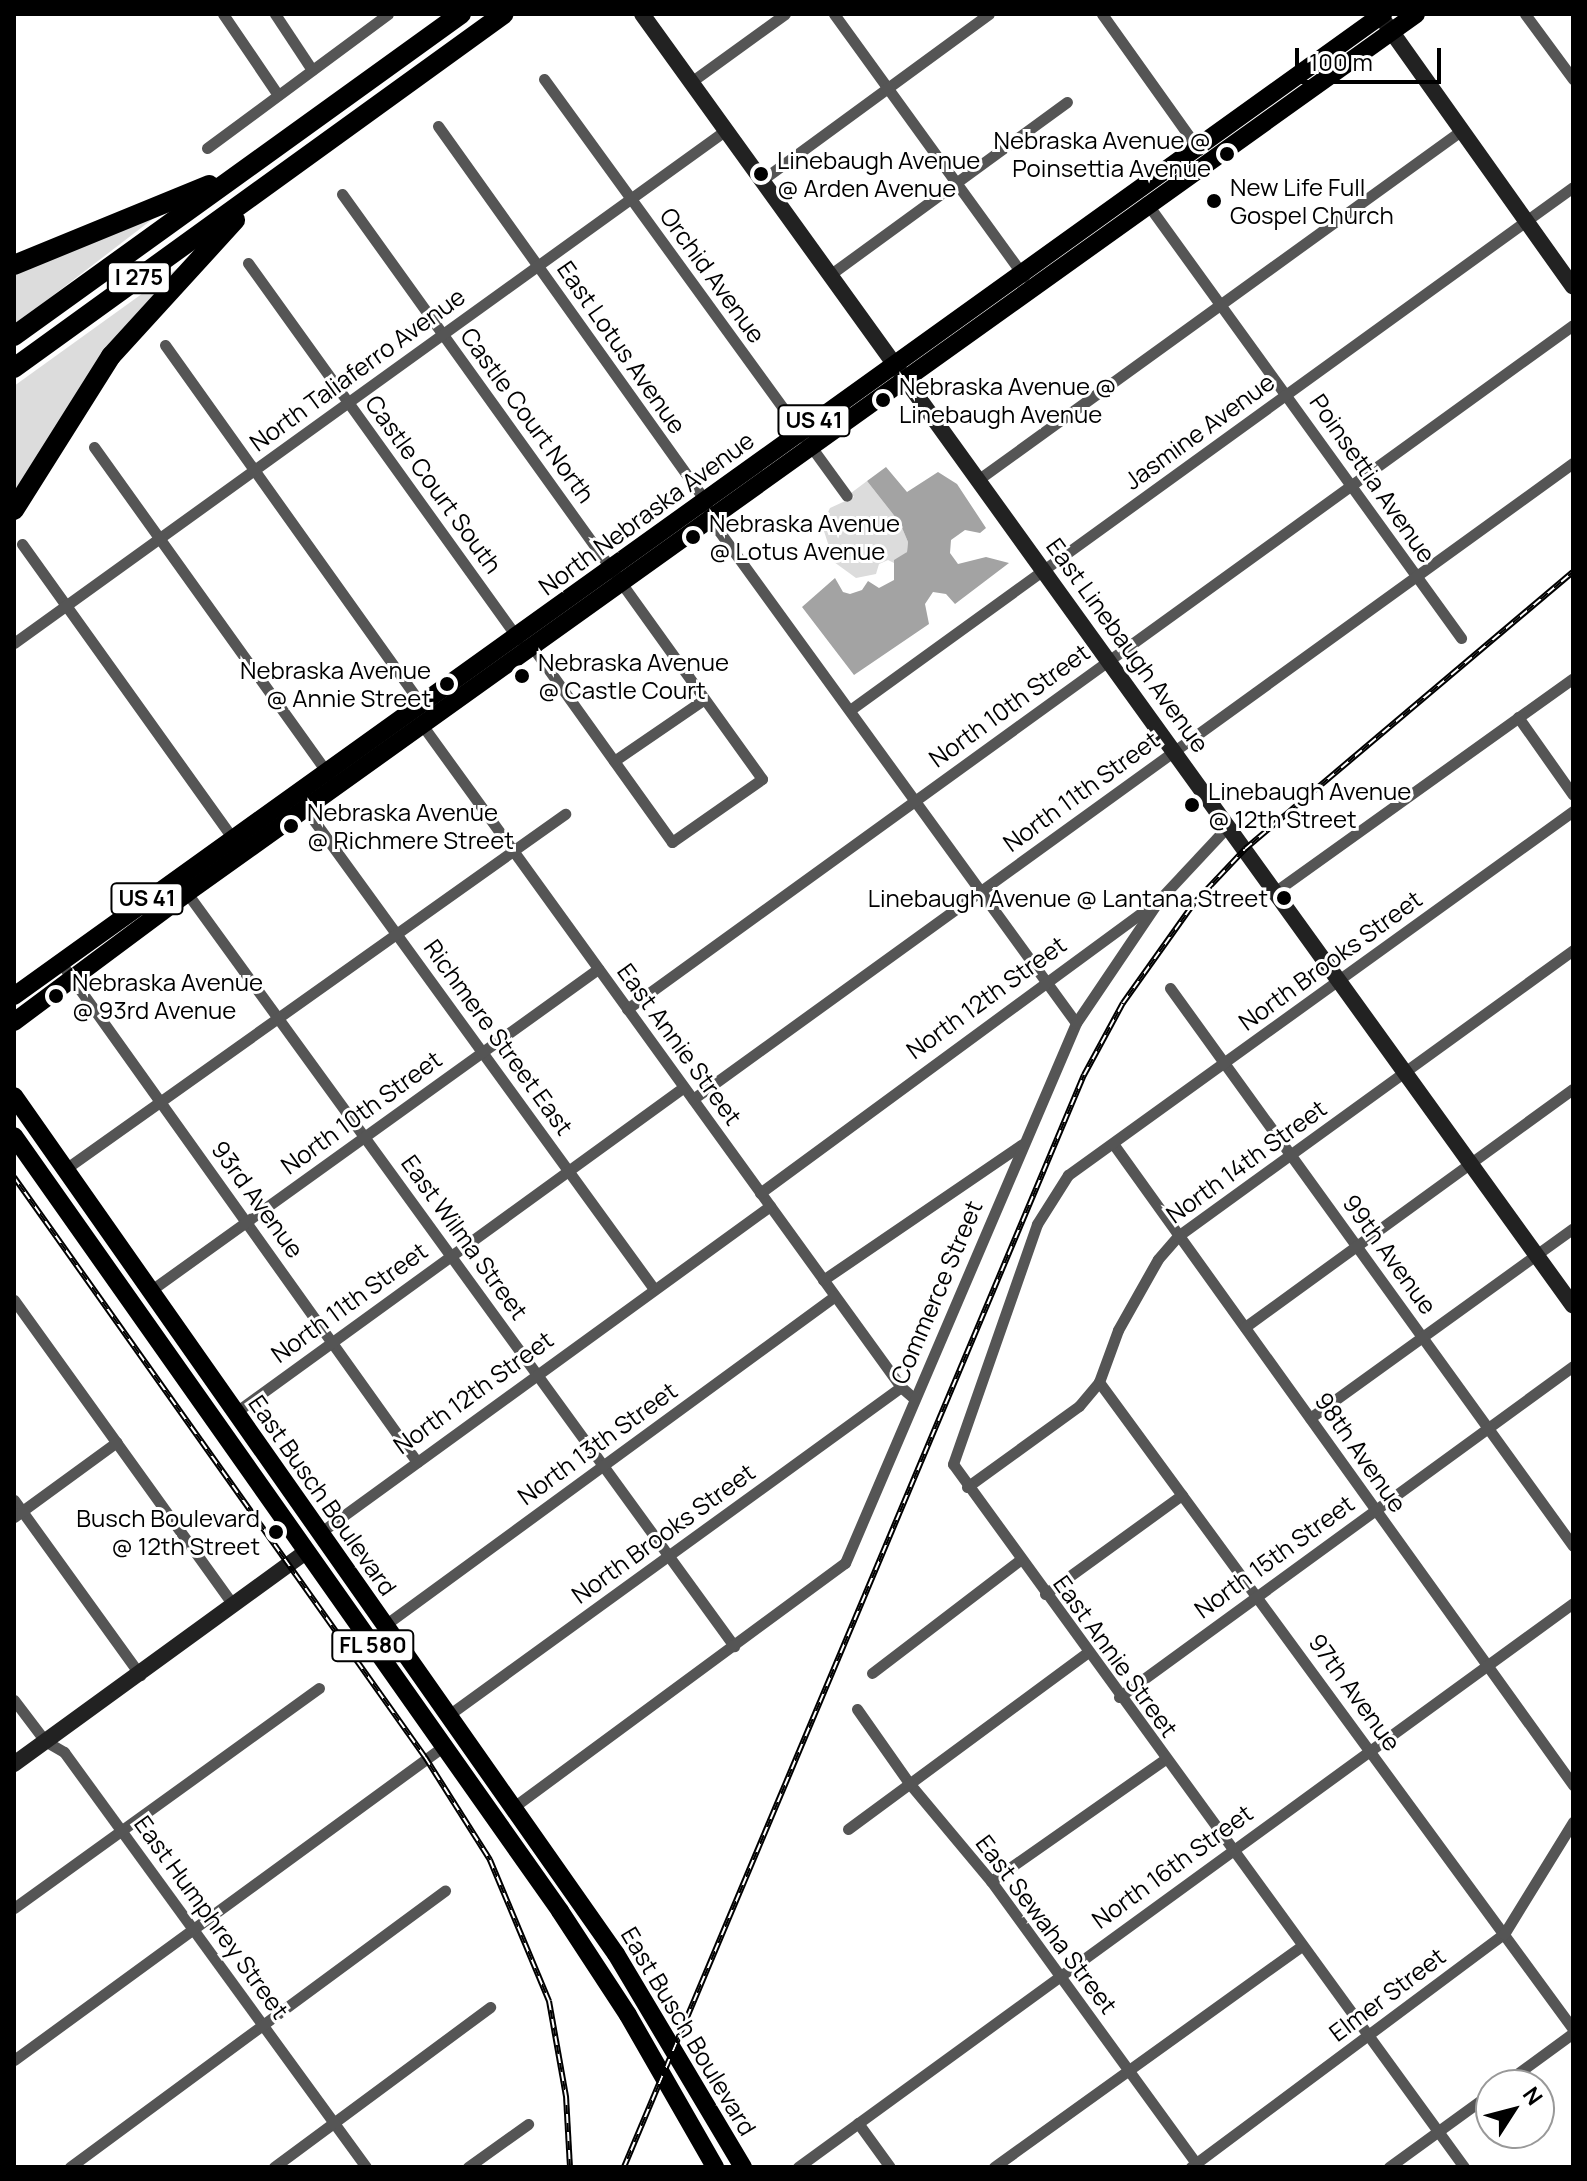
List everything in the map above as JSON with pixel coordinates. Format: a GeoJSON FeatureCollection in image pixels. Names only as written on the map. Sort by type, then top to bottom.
{"type":"FeatureCollection","features":[{"type":"Feature","properties":{"kind":"highway","name":"I 275"},"geometry":{"type":"LineString","coordinates":[[14,336],[461,14]]}},
{"type":"Feature","properties":{"kind":"highway","name":"I 275"},"geometry":{"type":"LineString","coordinates":[[14,368],[504,14]]}},
{"type":"Feature","properties":{"kind":"highway"},"geometry":{"type":"LineString","coordinates":[[14,265],[141,216],[252,165]]}},
{"type":"Feature","properties":{"kind":"highway"},"geometry":{"type":"LineString","coordinates":[[14,510],[111,356],[264,188]]}},
{"type":"Feature","properties":{"kind":"main road","name":"North Nebraska Avenue"},"geometry":{"type":"LineString","coordinates":[[14,1022],[187,893],[238,846],[327,773],[530,650],[811,447],[1020,272],[1383,19],[1416,14]]}},
{"type":"Feature","properties":{"kind":"main road","name":"North Nebraska Avenue"},"geometry":{"type":"LineString","coordinates":[[14,996],[158,891],[307,811],[339,789],[419,715],[516,636],[800,432],[1035,286],[1208,162],[1383,19]]}},
{"type":"Feature","properties":{"kind":"main road"},"geometry":{"type":"LineString","coordinates":[[126,939],[129,929],[158,902],[158,891]]}},
{"type":"Feature","properties":{"kind":"main road","name":"East Busch Boulevard"},"geometry":{"type":"LineString","coordinates":[[14,1096],[515,1806],[647,2003],[743,2167]]}},
{"type":"Feature","properties":{"kind":"main road","name":"East Busch Boulevard"},"geometry":{"type":"LineString","coordinates":[[14,1136],[548,1895],[628,2015],[715,2167]]}},
{"type":"Feature","properties":{"kind":"main road"},"geometry":{"type":"LineString","coordinates":[[43,1180],[80,1213],[125,1277],[150,1291]]}},
{"type":"Feature","properties":{"kind":"main road"},"geometry":{"type":"LineString","coordinates":[[133,1306],[156,1320],[205,1386],[231,1405]]}},
{"type":"Feature","properties":{"kind":"main road"},"geometry":{"type":"LineString","coordinates":[[230,1443],[260,1468],[293,1514],[321,1532]]}},
{"type":"Feature","properties":{"kind":"main road"},"geometry":{"type":"LineString","coordinates":[[306,1552],[326,1562],[369,1619],[385,1625]]}},
{"type":"Feature","properties":{"kind":"main road"},"geometry":{"type":"LineString","coordinates":[[355,1621],[383,1641],[426,1701],[450,1714]]}},
{"type":"Feature","properties":{"kind":"main road"},"geometry":{"type":"LineString","coordinates":[[444,1746],[465,1755],[505,1808],[515,1806]]}},
{"type":"Feature","properties":{"kind":"main road"},"geometry":{"type":"LineString","coordinates":[[548,1895],[568,1905],[632,1998],[647,2003]]}},
{"type":"Feature","properties":{"kind":"main road"},"geometry":{"type":"LineString","coordinates":[[680,2108],[693,2108],[733,2167]]}},
{"type":"Feature","properties":{"kind":"street"},"geometry":{"type":"LineString","coordinates":[[223,14],[278,95]]}},
{"type":"Feature","properties":{"kind":"street"},"geometry":{"type":"LineString","coordinates":[[275,14],[312,70]]}},
{"type":"Feature","properties":{"kind":"street"},"geometry":{"type":"LineString","coordinates":[[207,148],[388,14]]}},
{"type":"Feature","properties":{"kind":"street","name":"East Linebaugh Avenue"},"geometry":{"type":"LineString","coordinates":[[642,14],[1573,1306]]}},
{"type":"Feature","properties":{"kind":"street"},"geometry":{"type":"LineString","coordinates":[[691,82],[785,14]]}},
{"type":"Feature","properties":{"kind":"street"},"geometry":{"type":"LineString","coordinates":[[834,14],[1020,272],[1035,286]]}},
{"type":"Feature","properties":{"kind":"street"},"geometry":{"type":"LineString","coordinates":[[762,180],[989,14]]}},
{"type":"Feature","properties":{"kind":"street"},"geometry":{"type":"LineString","coordinates":[[1102,14],[1208,162]]}},
{"type":"Feature","properties":{"kind":"street"},"geometry":{"type":"LineString","coordinates":[[1525,14],[1573,79]]}},
{"type":"Feature","properties":{"kind":"street"},"geometry":{"type":"LineString","coordinates":[[1383,19],[1573,287]]}},
{"type":"Feature","properties":{"kind":"street","name":"Orchid Avenue"},"geometry":{"type":"LineString","coordinates":[[544,79],[847,496]]}},
{"type":"Feature","properties":{"kind":"street"},"geometry":{"type":"LineString","coordinates":[[831,274],[1067,102]]}},
{"type":"Feature","properties":{"kind":"street","name":"East Lotus Avenue"},"geometry":{"type":"LineString","coordinates":[[438,126],[705,501],[711,520],[1076,1023]]}},
{"type":"Feature","properties":{"kind":"street","name":"North Taliaferro Avenue"},"geometry":{"type":"LineString","coordinates":[[14,643],[726,130]]}},
{"type":"Feature","properties":{"kind":"street"},"geometry":{"type":"LineString","coordinates":[[979,479],[1462,130]]}},
{"type":"Feature","properties":{"kind":"street","name":"Jasmine Avenue"},"geometry":{"type":"LineString","coordinates":[[850,710],[1573,187]]}},
{"type":"Feature","properties":{"kind":"street","name":"Poinsettia Avenue"},"geometry":{"type":"LineString","coordinates":[[1136,189],[1461,638]]}},
{"type":"Feature","properties":{"kind":"street","name":"Castle Court North"},"geometry":{"type":"LineString","coordinates":[[342,194],[762,779],[672,842]]}},
{"type":"Feature","properties":{"kind":"street","name":"Castle Court South"},"geometry":{"type":"LineString","coordinates":[[248,263],[516,636],[530,650],[672,842]]}},
{"type":"Feature","properties":{"kind":"street","name":"North 10th Street"},"geometry":{"type":"LineString","coordinates":[[627,1009],[1573,325]]}},
{"type":"Feature","properties":{"kind":"street","name":"East Annie Street"},"geometry":{"type":"LineString","coordinates":[[165,345],[255,470],[513,850],[901,1387],[915,1399]]}},
{"type":"Feature","properties":{"kind":"street"},"geometry":{"type":"LineString","coordinates":[[94,447],[339,789]]}},
{"type":"Feature","properties":{"kind":"street","name":"North 11th Street"},"geometry":{"type":"LineString","coordinates":[[693,1099],[1573,463]]}},
{"type":"Feature","properties":{"kind":"street"},"geometry":{"type":"LineString","coordinates":[[22,544],[238,846]]}},
{"type":"Feature","properties":{"kind":"street"},"geometry":{"type":"LineString","coordinates":[[1276,891],[1573,678]]}},
{"type":"Feature","properties":{"kind":"street"},"geometry":{"type":"LineString","coordinates":[[614,761],[703,700]]}},
{"type":"Feature","properties":{"kind":"street"},"geometry":{"type":"LineString","coordinates":[[1518,717],[1573,795]]}},
{"type":"Feature","properties":{"kind":"street","name":"Richmere Street East"},"geometry":{"type":"LineString","coordinates":[[307,811],[654,1289]]}},
{"type":"Feature","properties":{"kind":"street","name":"North Brooks Street"},"geometry":{"type":"LineString","coordinates":[[1114,1145],[1573,811]]}},
{"type":"Feature","properties":{"kind":"street"},"geometry":{"type":"LineString","coordinates":[[64,1170],[565,814]]}},
{"type":"Feature","properties":{"kind":"street","name":"North 12th Street"},"geometry":{"type":"LineString","coordinates":[[760,1193],[1159,900],[1228,826]]}},
{"type":"Feature","properties":{"kind":"street","name":"East Wilma Street"},"geometry":{"type":"LineString","coordinates":[[187,893],[734,1646]]}},
{"type":"Feature","properties":{"kind":"street","name":"Commerce Street"},"geometry":{"type":"LineString","coordinates":[[734,1646],[832,1576],[853,1550],[1022,1144],[1076,1023],[1159,900]]}},
{"type":"Feature","properties":{"kind":"street","name":"North 14th Street"},"geometry":{"type":"LineString","coordinates":[[967,1487],[1079,1406],[1099,1382],[1118,1330],[1158,1259],[1178,1236],[1573,950]]}},
{"type":"Feature","properties":{"kind":"street","name":"93rd Avenue"},"geometry":{"type":"LineString","coordinates":[[61,963],[417,1462]]}},
{"type":"Feature","properties":{"kind":"street","name":"North 10th Street"},"geometry":{"type":"LineString","coordinates":[[150,1291],[598,969]]}},
{"type":"Feature","properties":{"kind":"street","name":"99th Avenue"},"geometry":{"type":"LineString","coordinates":[[1170,988],[1573,1546]]}},
{"type":"Feature","properties":{"kind":"street","name":"North 11th Street"},"geometry":{"type":"LineString","coordinates":[[231,1405],[333,1341],[684,1087]]}},
{"type":"Feature","properties":{"kind":"street"},"geometry":{"type":"LineString","coordinates":[[1245,1327],[1573,1089]]}},
{"type":"Feature","properties":{"kind":"street"},"geometry":{"type":"LineString","coordinates":[[823,1280],[1022,1144]]}},
{"type":"Feature","properties":{"kind":"street","name":"East Annie Street"},"geometry":{"type":"LineString","coordinates":[[1114,1145],[1068,1175],[1037,1224],[953,1464],[1164,1760],[1464,2167]]}},
{"type":"Feature","properties":{"kind":"street","name":"98th Avenue"},"geometry":{"type":"LineString","coordinates":[[1114,1145],[1573,1785]]}},
{"type":"Feature","properties":{"kind":"street","name":"North 12th Street"},"geometry":{"type":"LineString","coordinates":[[321,1532],[770,1206]]}},
{"type":"Feature","properties":{"kind":"street"},"geometry":{"type":"LineString","coordinates":[[1310,1418],[1573,1228]]}},
{"type":"Feature","properties":{"kind":"street","name":"North 13th Street"},"geometry":{"type":"LineString","coordinates":[[385,1625],[835,1296]]}},
{"type":"Feature","properties":{"kind":"street"},"geometry":{"type":"LineString","coordinates":[[14,1300],[233,1605]]}},
{"type":"Feature","properties":{"kind":"street","name":"North 15th Street"},"geometry":{"type":"LineString","coordinates":[[1119,1697],[1573,1366]]}},
{"type":"Feature","properties":{"kind":"street","name":"97th Avenue"},"geometry":{"type":"LineString","coordinates":[[1099,1382],[1573,2031]]}},
{"type":"Feature","properties":{"kind":"street","name":"North Brooks Street"},"geometry":{"type":"LineString","coordinates":[[450,1714],[901,1387]]}},
{"type":"Feature","properties":{"kind":"street"},"geometry":{"type":"LineString","coordinates":[[18,1514],[117,1442]]}},
{"type":"Feature","properties":{"kind":"street"},"geometry":{"type":"LineString","coordinates":[[1045,1594],[1182,1495]]}},
{"type":"Feature","properties":{"kind":"street"},"geometry":{"type":"LineString","coordinates":[[14,1500],[18,1514],[140,1675]]}},
{"type":"Feature","properties":{"kind":"street"},"geometry":{"type":"LineString","coordinates":[[14,1764],[306,1552]]}},
{"type":"Feature","properties":{"kind":"street"},"geometry":{"type":"LineString","coordinates":[[872,1673],[1020,1560]]}},
{"type":"Feature","properties":{"kind":"street","name":"North 16th Street"},"geometry":{"type":"LineString","coordinates":[[798,2167],[1573,1603]]}},
{"type":"Feature","properties":{"kind":"street"},"geometry":{"type":"LineString","coordinates":[[515,1806],[734,1646]]}},
{"type":"Feature","properties":{"kind":"street"},"geometry":{"type":"LineString","coordinates":[[848,1829],[1087,1653]]}},
{"type":"Feature","properties":{"kind":"street"},"geometry":{"type":"LineString","coordinates":[[14,1908],[319,1688]]}},
{"type":"Feature","properties":{"kind":"street","name":"East Humphrey Street"},"geometry":{"type":"LineString","coordinates":[[14,1700],[45,1741],[64,1752],[366,2167]]}},
{"type":"Feature","properties":{"kind":"street","name":"East Sewaha Street"},"geometry":{"type":"LineString","coordinates":[[857,1709],[909,1783],[991,1881],[1060,1974],[1195,2166]]}},
{"type":"Feature","properties":{"kind":"street"},"geometry":{"type":"LineString","coordinates":[[14,2060],[444,1746]]}},
{"type":"Feature","properties":{"kind":"street"},"geometry":{"type":"LineString","coordinates":[[991,1881],[1164,1760]]}},
{"type":"Feature","properties":{"kind":"street","name":"Elmer Street"},"geometry":{"type":"LineString","coordinates":[[1195,2166],[1504,1934],[1573,1822]]}},
{"type":"Feature","properties":{"kind":"street"},"geometry":{"type":"LineString","coordinates":[[70,2167],[445,1891]]}},
{"type":"Feature","properties":{"kind":"street"},"geometry":{"type":"LineString","coordinates":[[994,2167],[1301,1946]]}},
{"type":"Feature","properties":{"kind":"street"},"geometry":{"type":"LineString","coordinates":[[274,2167],[490,2007]]}},
{"type":"Feature","properties":{"kind":"street"},"geometry":{"type":"LineString","coordinates":[[1523,2069],[1573,2031]]}},
{"type":"Feature","properties":{"kind":"street"},"geometry":{"type":"LineString","coordinates":[[1389,2167],[1475,2104]]}},
{"type":"Feature","properties":{"kind":"street"},"geometry":{"type":"LineString","coordinates":[[858,2123],[890,2167]]}},
{"type":"Feature","properties":{"kind":"street"},"geometry":{"type":"LineString","coordinates":[[468,2167],[528,2124]]}},
{"type":"Feature","properties":{"kind":"shaded area"},"geometry":{"type":"Polygon","coordinates":[[[154,218],[51,297],[14,324],[14,269],[154,218]]]}},
{"type":"Feature","properties":{"kind":"shaded area"},"geometry":{"type":"Polygon","coordinates":[[[182,265],[14,504],[14,386],[182,265]]]}},
{"type":"Feature","properties":{"kind":"shaded area"},"geometry":{"type":"Polygon","coordinates":[[[886,467],[907,492],[938,472],[957,484],[986,528],[980,533],[965,530],[951,540],[950,553],[958,564],[986,557],[1009,563],[955,604],[946,594],[933,592],[925,604],[929,624],[854,675],[802,607],[835,578],[843,592],[850,594],[862,590],[868,581],[879,588],[894,580],[894,560],[907,552],[908,542],[900,523],[867,481],[886,467]]]}},
{"type":"Feature","properties":{"kind":"shaded area"},"geometry":{"type":"Polygon","coordinates":[[[867,481],[900,523],[908,542],[907,552],[894,563],[888,560],[879,564],[876,574],[856,578],[834,562],[822,525],[830,508],[854,497],[851,493],[867,481]]]}},
{"type":"Feature","properties":{"kind":"railway"},"geometry":{"type":"LineString","coordinates":[[624,2167],[1084,1075],[1123,1003],[1194,903],[1245,849],[1573,572]]}},
{"type":"Feature","properties":{"kind":"railway"},"geometry":{"type":"LineString","coordinates":[[14,1177],[425,1757],[490,1860],[549,2001],[566,2096],[570,2167]]}},
{"type":"Feature","properties":{"kind":"place","name":"Nebraska Avenue @ Poinsettia Avenue"},"geometry":{"type":"Point","coordinates":[1227,154]}},
{"type":"Feature","properties":{"kind":"place","name":"Linebaugh Avenue @ Arden Avenue"},"geometry":{"type":"Point","coordinates":[761,174]}},
{"type":"Feature","properties":{"kind":"place","name":"New Life Full Gospel Church"},"geometry":{"type":"Point","coordinates":[1214,201]}},
{"type":"Feature","properties":{"kind":"place","name":"Nebraska Avenue @ Linebaugh Avenue"},"geometry":{"type":"Point","coordinates":[883,400]}},
{"type":"Feature","properties":{"kind":"place","name":"Nebraska Avenue @ Lotus Avenue"},"geometry":{"type":"Point","coordinates":[693,537]}},
{"type":"Feature","properties":{"kind":"place","name":"Nebraska Avenue @ Castle Court"},"geometry":{"type":"Point","coordinates":[522,676]}},
{"type":"Feature","properties":{"kind":"place","name":"Nebraska Avenue @ Annie Street"},"geometry":{"type":"Point","coordinates":[447,684]}},
{"type":"Feature","properties":{"kind":"place","name":"Linebaugh Avenue @ 12th Street"},"geometry":{"type":"Point","coordinates":[1192,805]}},
{"type":"Feature","properties":{"kind":"place","name":"Nebraska Avenue @ Richmere Street"},"geometry":{"type":"Point","coordinates":[291,826]}},
{"type":"Feature","properties":{"kind":"place","name":"Linebaugh Avenue @ Lantana Street"},"geometry":{"type":"Point","coordinates":[1284,898]}},
{"type":"Feature","properties":{"kind":"place","name":"Nebraska Avenue @ 93rd Avenue"},"geometry":{"type":"Point","coordinates":[56,996]}},
{"type":"Feature","properties":{"kind":"place","name":"Busch Boulevard @ 12th Street"},"geometry":{"type":"Point","coordinates":[276,1532]}}]}
